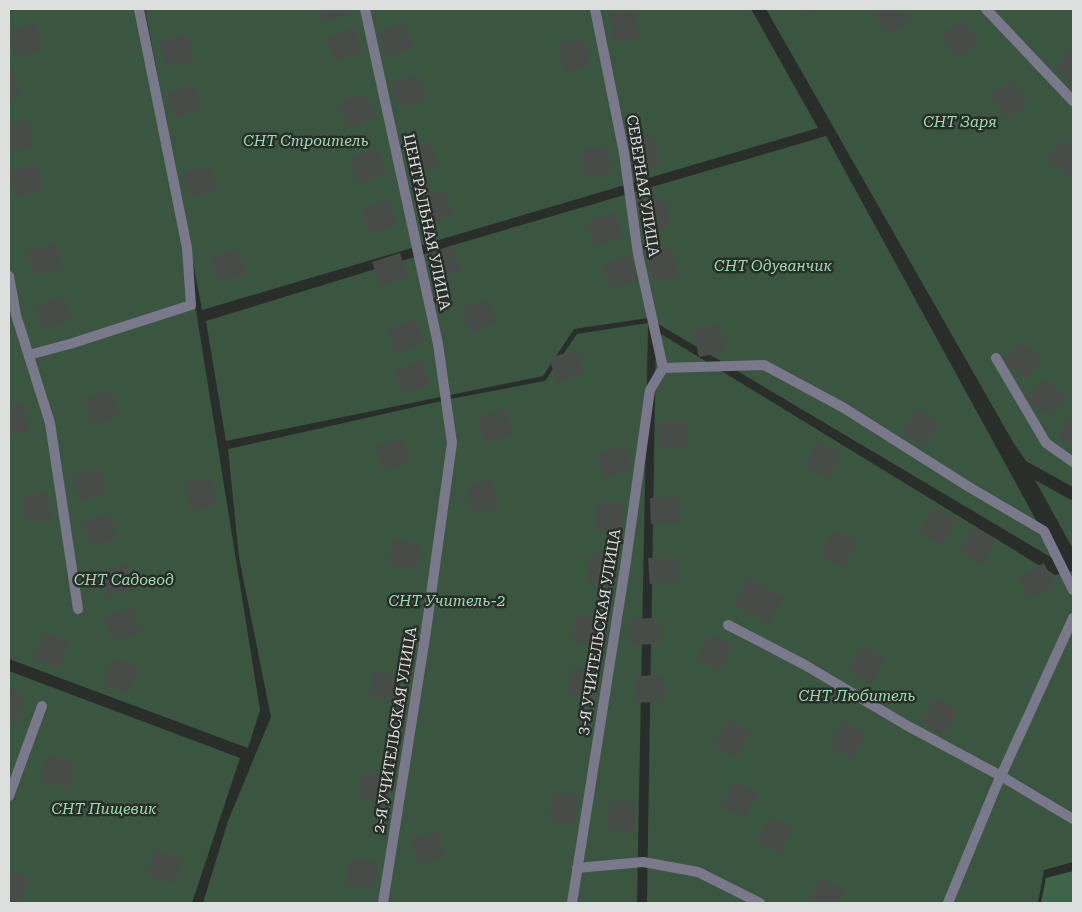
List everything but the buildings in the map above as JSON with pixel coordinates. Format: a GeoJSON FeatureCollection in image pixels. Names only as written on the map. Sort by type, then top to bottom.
{"type":"FeatureCollection","features":[{"type":"Feature","properties":{"kind":"street"},"geometry":{"type":"LineString","coordinates":[[29,355],[73,343],[191,305],[188,248],[139,9]]}},
{"type":"Feature","properties":{"kind":"street","name":"ЦЕНТРАЛЬНАЯ УЛИЦА"},"geometry":{"type":"LineString","coordinates":[[365,9],[438,344],[452,443]]}},
{"type":"Feature","properties":{"kind":"street","name":"СЕВЕРНАЯ УЛИЦА"},"geometry":{"type":"LineString","coordinates":[[594,9],[624,153],[638,254],[663,368]]}},
{"type":"Feature","properties":{"kind":"street"},"geometry":{"type":"LineString","coordinates":[[986,9],[1073,101]]}},
{"type":"Feature","properties":{"kind":"street"},"geometry":{"type":"LineString","coordinates":[[9,276],[16,315],[50,423],[78,609]]}},
{"type":"Feature","properties":{"kind":"street"},"geometry":{"type":"LineString","coordinates":[[996,358],[1046,443],[1073,462]]}},
{"type":"Feature","properties":{"kind":"street"},"geometry":{"type":"LineString","coordinates":[[663,368],[764,365],[844,408],[969,487],[1044,531],[1073,590]]}},
{"type":"Feature","properties":{"kind":"street","name":"3-Я УЧИТЕЛЬСКАЯ УЛИЦА"},"geometry":{"type":"LineString","coordinates":[[572,903],[626,561],[650,390],[663,368]]}},
{"type":"Feature","properties":{"kind":"street","name":"2-Я УЧИТЕЛЬСКАЯ УЛИЦА"},"geometry":{"type":"LineString","coordinates":[[383,903],[426,631],[452,443]]}},
{"type":"Feature","properties":{"kind":"street"},"geometry":{"type":"LineString","coordinates":[[948,903],[1001,776],[1073,618]]}},
{"type":"Feature","properties":{"kind":"street"},"geometry":{"type":"LineString","coordinates":[[728,625],[805,664],[906,725],[1001,776],[1073,819]]}},
{"type":"Feature","properties":{"kind":"street"},"geometry":{"type":"LineString","coordinates":[[9,796],[42,706]]}},
{"type":"Feature","properties":{"kind":"street"},"geometry":{"type":"LineString","coordinates":[[577,868],[643,862],[698,872],[760,903]]}},
{"type":"Feature","properties":{"kind":"green space","name":"СНТ Садовод"},"geometry":{"type":"Polygon","coordinates":[[[9,9],[141,9],[170,148],[260,710],[248,748],[9,659],[9,9]]]}},
{"type":"Feature","properties":{"kind":"green space","name":"СНТ Строитель"},"geometry":{"type":"Polygon","coordinates":[[[145,9],[751,9],[818,128],[202,310],[145,9]]]}},
{"type":"Feature","properties":{"kind":"green space","name":"СНТ Заря"},"geometry":{"type":"Polygon","coordinates":[[[766,9],[1073,9],[1073,487],[1026,461],[1013,442],[766,9]]]}},
{"type":"Feature","properties":{"kind":"green space","name":"СНТ Одуванчик"},"geometry":{"type":"Polygon","coordinates":[[[826,136],[1059,562],[648,318],[574,329],[543,376],[226,441],[206,321],[457,244],[826,136]]]}},
{"type":"Feature","properties":{"kind":"green space","name":"СНТ Учитель-2"},"geometry":{"type":"Polygon","coordinates":[[[648,323],[637,903],[203,903],[228,821],[271,717],[239,557],[228,449],[450,399],[545,381],[577,334],[648,323]]]}},
{"type":"Feature","properties":{"kind":"green space","name":"СНТ Любитель"},"geometry":{"type":"Polygon","coordinates":[[[656,331],[1055,575],[1073,571],[1073,862],[1044,870],[1038,903],[647,903],[656,331]]]}},
{"type":"Feature","properties":{"kind":"green space"},"geometry":{"type":"Polygon","coordinates":[[[1035,480],[1073,501],[1073,549],[1035,480]]]}},
{"type":"Feature","properties":{"kind":"green space","name":"СНТ Пищевик"},"geometry":{"type":"Polygon","coordinates":[[[9,671],[240,758],[192,903],[9,903],[9,671]]]}},
{"type":"Feature","properties":{"kind":"green space"},"geometry":{"type":"Polygon","coordinates":[[[1073,871],[1073,903],[1041,903],[1046,878],[1073,871]]]}}]}
